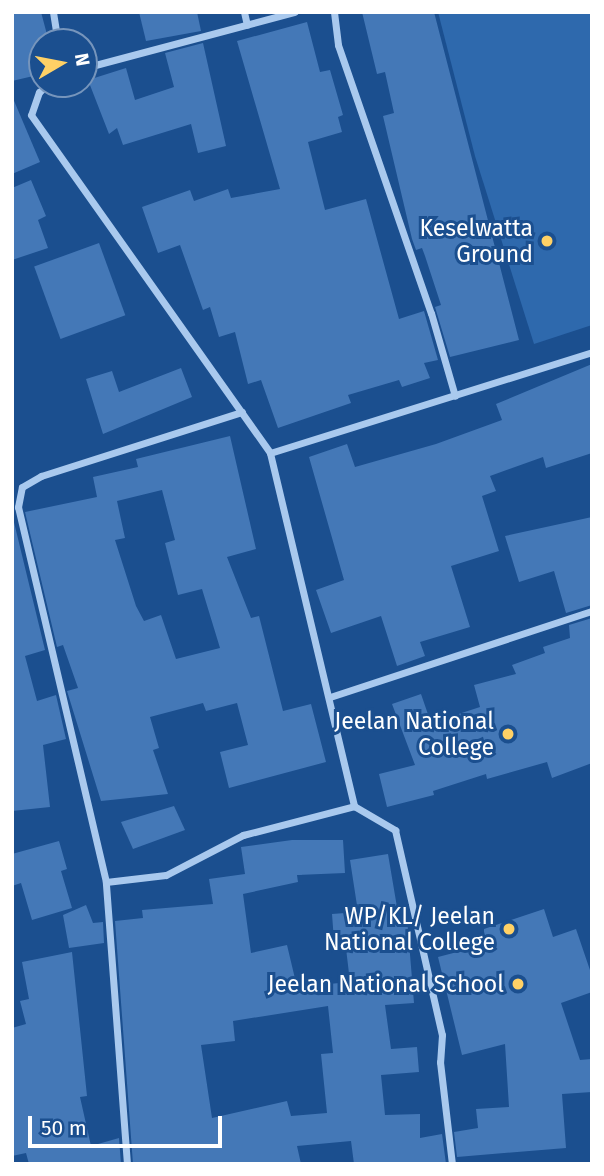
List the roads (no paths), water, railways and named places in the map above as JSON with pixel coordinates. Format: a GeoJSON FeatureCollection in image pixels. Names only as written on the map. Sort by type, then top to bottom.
{"type":"FeatureCollection","features":[{"type":"Feature","properties":{"kind":"street"},"geometry":{"type":"LineString","coordinates":[[244,12],[247,24]]}},
{"type":"Feature","properties":{"kind":"street"},"geometry":{"type":"LineString","coordinates":[[98,64],[295,12]]}},
{"type":"Feature","properties":{"kind":"street"},"geometry":{"type":"LineString","coordinates":[[334,12],[338,46],[431,313],[454,396]]}},
{"type":"Feature","properties":{"kind":"street"},"geometry":{"type":"LineString","coordinates":[[37,98],[31,115],[270,453],[355,806]]}},
{"type":"Feature","properties":{"kind":"street"},"geometry":{"type":"LineString","coordinates":[[270,453],[592,352]]}},
{"type":"Feature","properties":{"kind":"street"},"geometry":{"type":"LineString","coordinates":[[127,1164],[106,882],[18,507],[22,487],[41,476],[242,412]]}},
{"type":"Feature","properties":{"kind":"street"},"geometry":{"type":"LineString","coordinates":[[330,697],[592,611]]}},
{"type":"Feature","properties":{"kind":"street"},"geometry":{"type":"LineString","coordinates":[[106,882],[166,875],[243,835],[355,806],[395,830],[442,1035],[440,1062],[452,1164]]}},
{"type":"Feature","properties":{"kind":"place","name":"Keselwatta Ground"},"geometry":{"type":"Point","coordinates":[547,241]}},
{"type":"Feature","properties":{"kind":"place","name":"Jeelan National College"},"geometry":{"type":"Point","coordinates":[508,734]}},
{"type":"Feature","properties":{"kind":"place","name":"WP/KL/ Jeelan National College"},"geometry":{"type":"Point","coordinates":[509,929]}},
{"type":"Feature","properties":{"kind":"place","name":"Jeelan National School"},"geometry":{"type":"Point","coordinates":[518,984]}}]}
